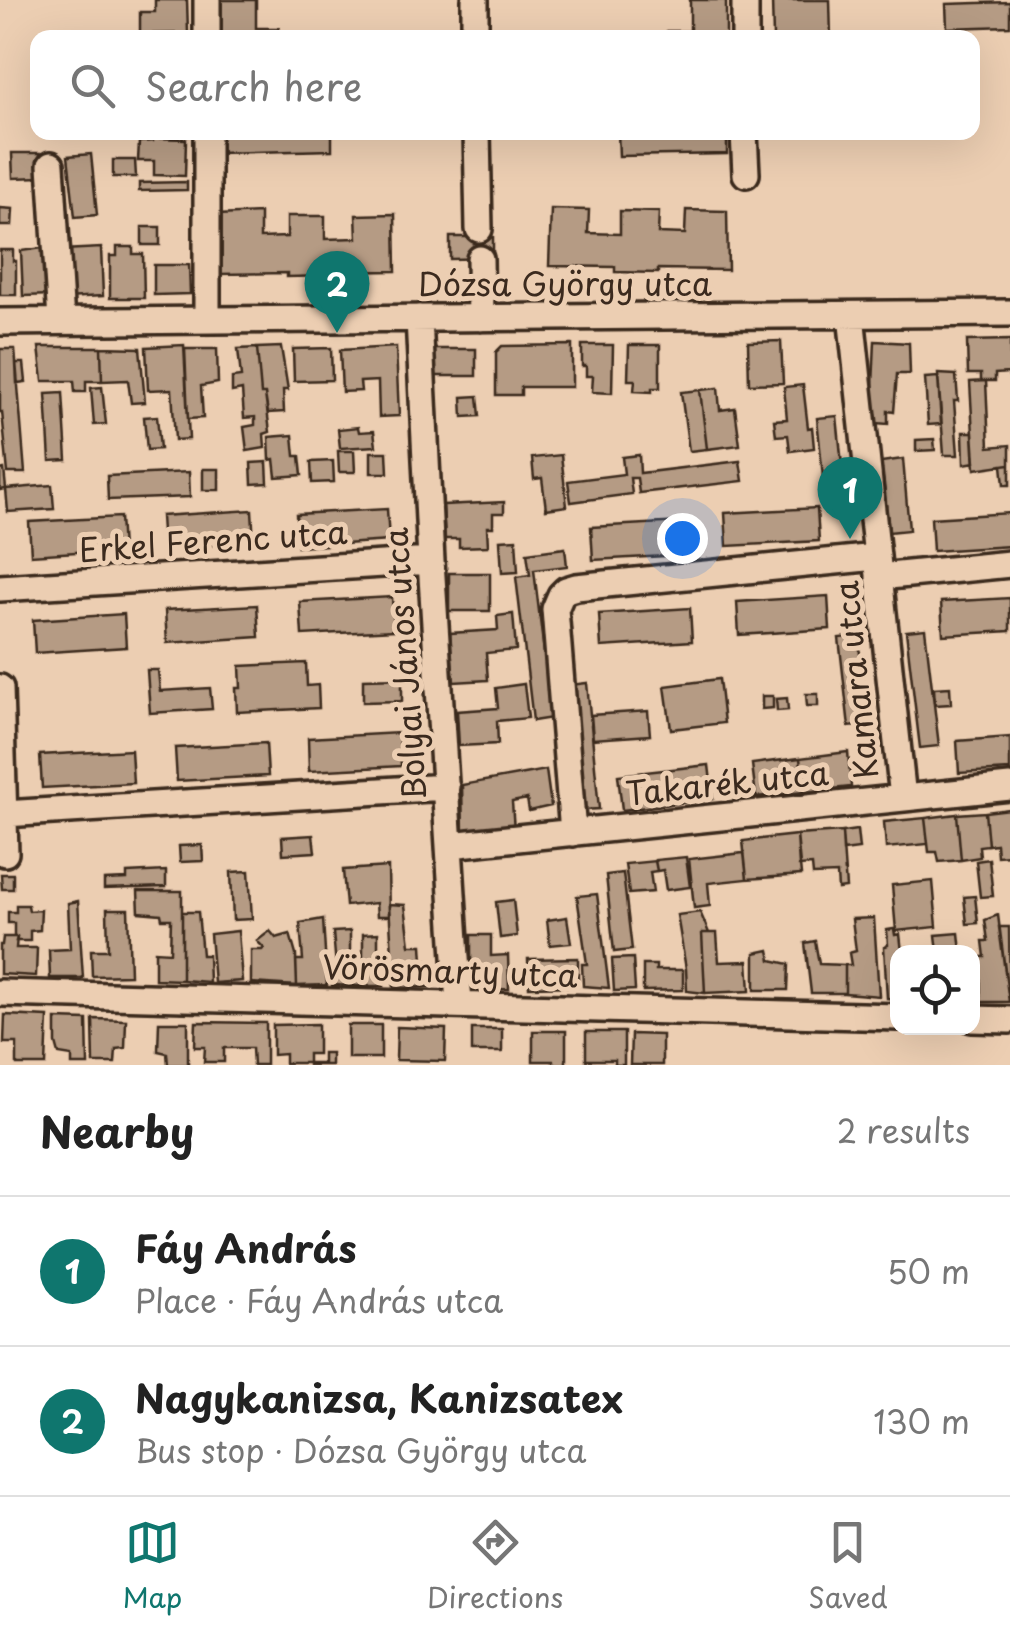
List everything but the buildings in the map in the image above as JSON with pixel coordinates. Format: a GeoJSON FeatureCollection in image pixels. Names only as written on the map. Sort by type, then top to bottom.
{"type":"FeatureCollection","features":[{"type":"Feature","properties":{"kind":"street"},"geometry":{"type":"LineString","coordinates":[[207,0],[207,30]]}},
{"type":"Feature","properties":{"kind":"street"},"geometry":{"type":"LineString","coordinates":[[475,0],[476,30]]}},
{"type":"Feature","properties":{"kind":"street"},"geometry":{"type":"LineString","coordinates":[[744,30],[745,0]]}},
{"type":"Feature","properties":{"kind":"street"},"geometry":{"type":"LineString","coordinates":[[207,140],[207,320]]}},
{"type":"Feature","properties":{"kind":"street"},"geometry":{"type":"LineString","coordinates":[[478,140],[480,229]]}},
{"type":"Feature","properties":{"kind":"street"},"geometry":{"type":"LineString","coordinates":[[744,140],[746,174]]}},
{"type":"Feature","properties":{"kind":"street"},"geometry":{"type":"LineString","coordinates":[[51,165],[61,321]]}},
{"type":"Feature","properties":{"kind":"street"},"geometry":{"type":"LineString","coordinates":[[480,260],[482,318]]}},
{"type":"Feature","properties":{"kind":"street","name":"Dózsa György utca"},"geometry":{"type":"LineString","coordinates":[[0,322],[1010,313]]}},
{"type":"Feature","properties":{"kind":"street","name":"Kamara utca"},"geometry":{"type":"LineString","coordinates":[[852,315],[904,798]]}},
{"type":"Feature","properties":{"kind":"street","name":"Bolyai János utca"},"geometry":{"type":"LineString","coordinates":[[419,318],[459,1005]]}},
{"type":"Feature","properties":{"kind":"street","name":"Erkel Ferenc utca"},"geometry":{"type":"LineString","coordinates":[[0,588],[431,561]]}},
{"type":"Feature","properties":{"kind":"street"},"geometry":{"type":"LineString","coordinates":[[573,833],[556,609],[564,592],[576,587],[877,566],[1010,564]]}},
{"type":"Feature","properties":{"kind":"street"},"geometry":{"type":"LineString","coordinates":[[0,688],[5,853]]}},
{"type":"Feature","properties":{"kind":"street"},"geometry":{"type":"LineString","coordinates":[[4,814],[446,787]]}},
{"type":"Feature","properties":{"kind":"street","name":"Takarék utca"},"geometry":{"type":"LineString","coordinates":[[450,845],[1010,787]]}},
{"type":"Feature","properties":{"kind":"street","name":"Vörösmarty utca"},"geometry":{"type":"LineString","coordinates":[[0,993],[890,1017]]}},
{"type":"Feature","properties":{"kind":"street"},"geometry":{"type":"LineString","coordinates":[[980,1019],[1010,1020]]}},
{"type":"Feature","properties":{"kind":"place","name":"Nagykanizsa, Kanizsatex"},"geometry":{"type":"Point","coordinates":[337,333]}},
{"type":"Feature","properties":{"kind":"place","name":"Fáy András"},"geometry":{"type":"Point","coordinates":[850,539]}}]}
